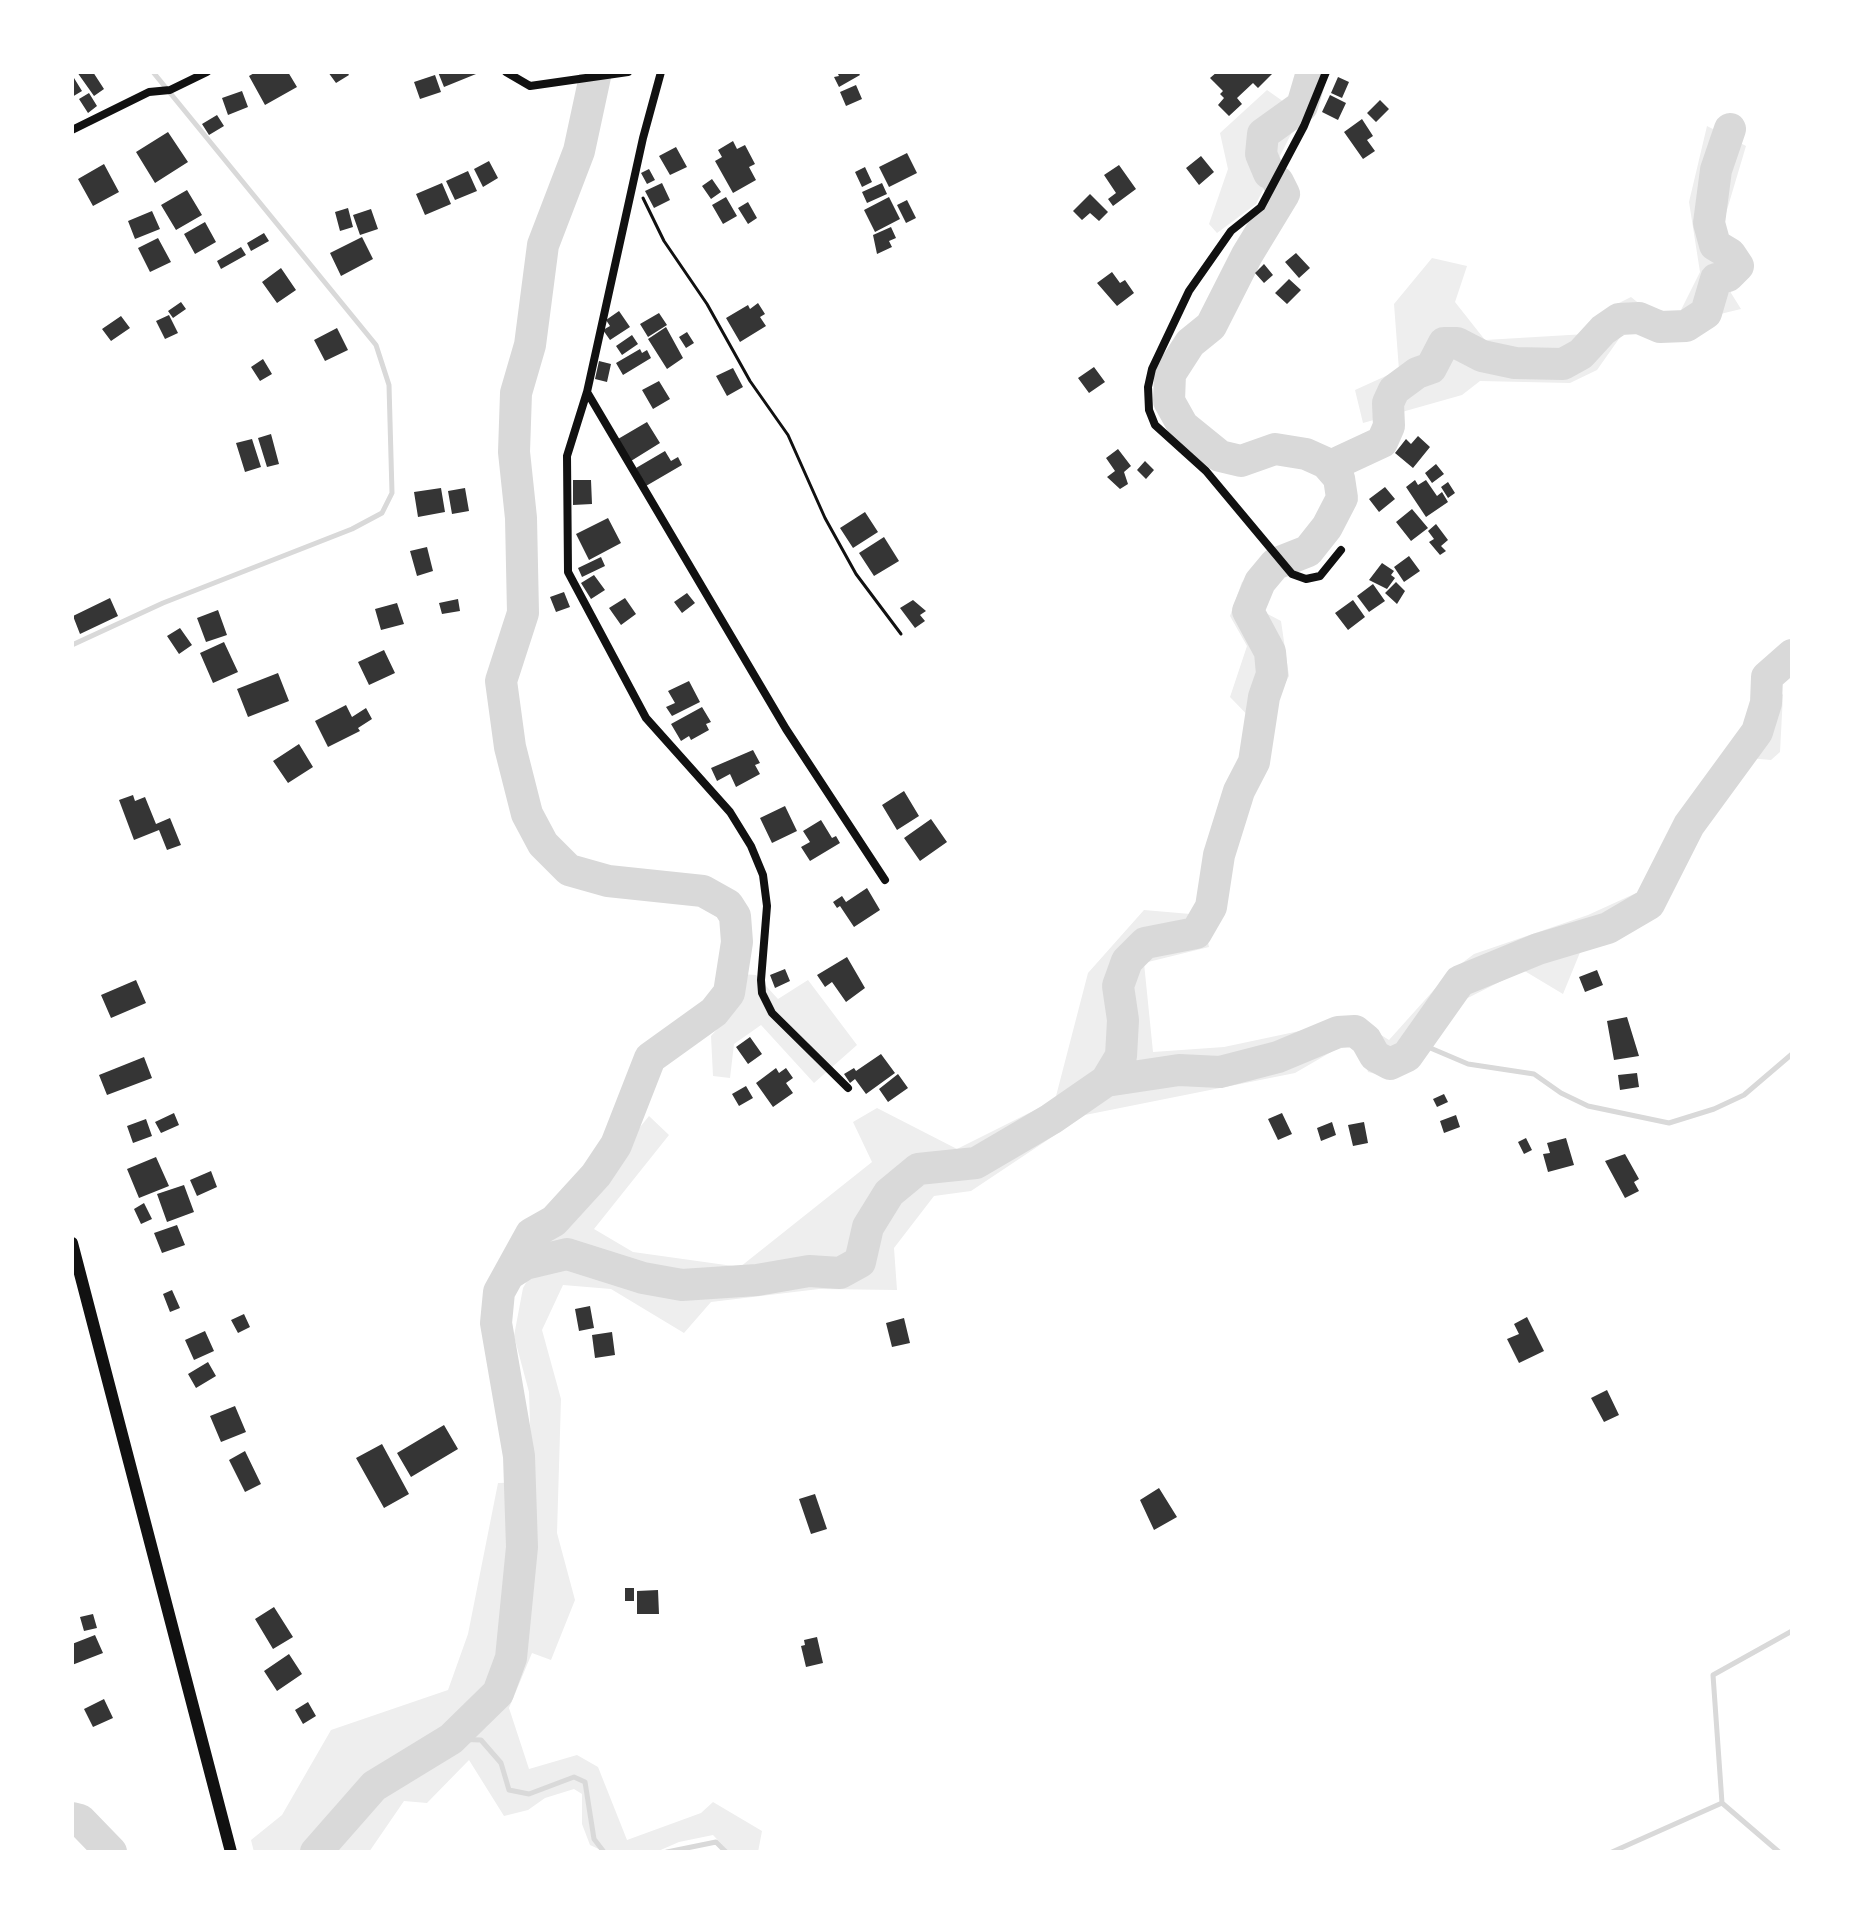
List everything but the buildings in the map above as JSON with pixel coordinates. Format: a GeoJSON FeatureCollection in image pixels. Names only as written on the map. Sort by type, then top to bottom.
{"type":"FeatureCollection","features":[{"type":"Feature","properties":{"kind":"highway"},"geometry":{"type":"LineString","coordinates":[[72,1243],[231,1852]]}},
{"type":"Feature","properties":{"kind":"street"},"geometry":{"type":"LineString","coordinates":[[72,130],[149,92],[170,90],[207,72]]}},
{"type":"Feature","properties":{"kind":"street"},"geometry":{"type":"LineString","coordinates":[[506,72],[530,86],[628,72]]}},
{"type":"Feature","properties":{"kind":"street"},"geometry":{"type":"LineString","coordinates":[[661,72],[587,392],[567,456],[568,572],[646,718],[730,812],[751,846],[763,875],[767,906],[761,980],[762,993],[772,1013],[848,1088]]}},
{"type":"Feature","properties":{"kind":"street"},"geometry":{"type":"LineString","coordinates":[[1326,72],[1304,126],[1261,207],[1231,231],[1189,291],[1152,369],[1148,387],[1149,410],[1155,425],[1206,471],[1289,571],[1306,579],[1320,576],[1341,550]]}},
{"type":"Feature","properties":{"kind":"street"},"geometry":{"type":"LineString","coordinates":[[587,392],[786,729],[885,880]]}},
{"type":"Feature","properties":{"kind":"path"},"geometry":{"type":"LineString","coordinates":[[635,180],[664,241],[788,435],[825,518],[856,574],[901,634]]}},
{"type":"Feature","properties":{"kind":"shaded area"},"geometry":{"type":"Polygon","coordinates":[[[1267,90],[1301,114],[1256,204],[1217,233],[1209,224],[1228,169],[1220,133],[1267,90]]]}},
{"type":"Feature","properties":{"kind":"shaded area"},"geometry":{"type":"Polygon","coordinates":[[[1707,126],[1746,146],[1721,230],[1731,293],[1741,309],[1712,316],[1696,338],[1634,331],[1621,336],[1597,370],[1570,383],[1480,381],[1462,395],[1363,423],[1355,390],[1399,370],[1394,304],[1432,258],[1467,266],[1455,302],[1485,340],[1586,334],[1613,306],[1631,297],[1657,318],[1680,312],[1700,272],[1689,202],[1707,126]]]}},
{"type":"Feature","properties":{"kind":"shaded area"},"geometry":{"type":"Polygon","coordinates":[[[1264,564],[1281,578],[1260,610],[1281,621],[1289,676],[1260,728],[1230,697],[1247,646],[1230,616],[1242,582],[1264,564]]]}},
{"type":"Feature","properties":{"kind":"shaded area"},"geometry":{"type":"Polygon","coordinates":[[[1766,667],[1783,695],[1780,752],[1771,760],[1748,758],[1739,747],[1751,729],[1750,712],[1766,667]]]}},
{"type":"Feature","properties":{"kind":"shaded area"},"geometry":{"type":"Polygon","coordinates":[[[1668,857],[1685,863],[1653,913],[1606,945],[1581,950],[1563,994],[1523,970],[1454,1005],[1392,1078],[1368,1072],[1360,1044],[1338,1048],[1295,1073],[1085,1115],[971,1191],[934,1196],[894,1248],[897,1290],[819,1289],[711,1302],[684,1333],[611,1289],[563,1285],[542,1330],[561,1399],[557,1533],[575,1600],[551,1660],[532,1653],[509,1708],[529,1769],[577,1755],[598,1767],[627,1840],[701,1813],[713,1802],[762,1831],[758,1852],[729,1852],[713,1835],[679,1842],[656,1852],[605,1852],[590,1845],[582,1824],[582,1794],[574,1789],[545,1798],[528,1810],[504,1816],[469,1760],[427,1803],[404,1801],[369,1852],[254,1852],[251,1840],[282,1815],[331,1730],[448,1690],[468,1634],[498,1483],[532,1482],[529,1392],[514,1336],[523,1288],[557,1230],[649,1116],[669,1135],[594,1229],[633,1252],[740,1267],[872,1162],[853,1122],[877,1108],[957,1149],[1055,1100],[1088,973],[1144,910],[1202,915],[1209,947],[1144,963],[1153,1052],[1224,1047],[1356,1019],[1389,1040],[1450,972],[1474,954],[1588,915],[1645,889],[1668,857]]]}},
{"type":"Feature","properties":{"kind":"shaded area"},"geometry":{"type":"Polygon","coordinates":[[[741,974],[756,975],[778,999],[808,980],[857,1045],[814,1083],[761,1025],[734,1044],[730,1078],[713,1076],[711,1036],[737,1007],[741,974]]]}},
{"type":"Feature","properties":{"kind":"waterway"},"geometry":{"type":"LineString","coordinates":[[72,645],[163,603],[352,529],[382,513],[392,493],[389,385],[376,345],[153,72]]}},
{"type":"Feature","properties":{"kind":"waterway"},"geometry":{"type":"LineString","coordinates":[[316,1852],[374,1786],[451,1739],[498,1693],[511,1658],[522,1547],[519,1456],[496,1323],[499,1292],[531,1234],[554,1221],[596,1175],[616,1145],[650,1058],[714,1012],[729,993],[737,942],[735,916],[728,905],[703,891],[608,881],[569,870],[543,844],[527,814],[510,747],[501,681],[523,613],[521,518],[514,452],[516,393],[530,345],[543,245],[579,151],[596,72]]}},
{"type":"Feature","properties":{"kind":"waterway"},"geometry":{"type":"LineString","coordinates":[[1269,173],[1261,154],[1263,134],[1302,106],[1312,72]]}},
{"type":"Feature","properties":{"kind":"waterway"},"geometry":{"type":"LineString","coordinates":[[1334,472],[1339,462],[1382,442],[1389,426],[1388,403],[1394,390],[1417,373],[1431,368],[1444,343],[1457,343],[1482,356],[1515,363],[1563,364],[1581,354],[1603,330],[1619,319],[1639,318],[1660,327],[1686,326],[1706,313],[1716,279],[1728,276],[1738,266],[1730,254],[1715,245],[1709,223],[1716,170],[1730,129]]}},
{"type":"Feature","properties":{"kind":"waterway"},"geometry":{"type":"LineString","coordinates":[[511,1273],[525,1264],[567,1254],[643,1278],[682,1285],[757,1280],[809,1271],[840,1273],[860,1262],[868,1227],[889,1193],[918,1169],[976,1163],[1051,1119],[1106,1081],[1121,1056],[1123,1020],[1118,986],[1127,961],[1145,943],[1196,933],[1211,907],[1219,855],[1239,791],[1254,762],[1264,697],[1272,674],[1270,652],[1248,611],[1260,582],[1275,564],[1308,551],[1327,527],[1342,498],[1339,478],[1326,463],[1306,454],[1275,449],[1241,461],[1220,456],[1183,426],[1169,401],[1170,374],[1190,343],[1211,326],[1247,255],[1284,194],[1278,182]]}},
{"type":"Feature","properties":{"kind":"waterway"},"geometry":{"type":"LineString","coordinates":[[1106,1081],[1179,1070],[1220,1072],[1278,1057],[1338,1032],[1355,1031],[1366,1040],[1375,1056],[1390,1064],[1407,1056],[1460,981],[1538,949],[1608,928],[1649,904],[1689,825],[1757,732],[1766,703],[1767,677],[1792,655]]}},
{"type":"Feature","properties":{"kind":"waterway"},"geometry":{"type":"LineString","coordinates":[[1413,1046],[1428,1047],[1468,1064],[1534,1074],[1561,1093],[1588,1106],[1669,1123],[1714,1109],[1744,1095],[1792,1054]]}},
{"type":"Feature","properties":{"kind":"waterway"},"geometry":{"type":"LineString","coordinates":[[1722,1803],[1713,1675],[1792,1631]]}},
{"type":"Feature","properties":{"kind":"waterway"},"geometry":{"type":"LineString","coordinates":[[451,1739],[481,1740],[501,1763],[509,1790],[529,1794],[574,1777],[585,1782],[594,1839],[604,1852]]}},
{"type":"Feature","properties":{"kind":"waterway"},"geometry":{"type":"LineString","coordinates":[[1612,1852],[1722,1803],[1779,1852]]}},
{"type":"Feature","properties":{"kind":"waterway"},"geometry":{"type":"LineString","coordinates":[[72,1818],[80,1820],[111,1852]]}},
{"type":"Feature","properties":{"kind":"waterway"},"geometry":{"type":"LineString","coordinates":[[667,1852],[716,1842],[726,1852]]}}]}
